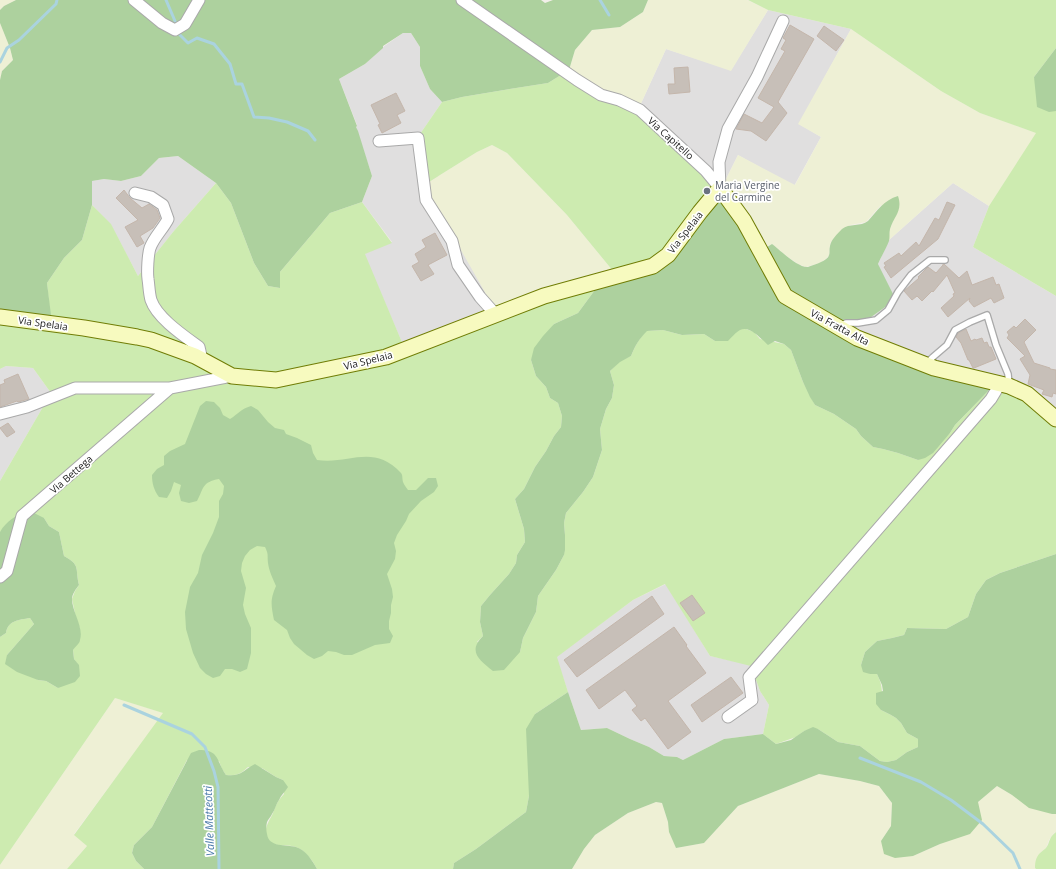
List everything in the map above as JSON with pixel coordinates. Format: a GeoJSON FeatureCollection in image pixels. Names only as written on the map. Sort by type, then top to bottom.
{"type":"FeatureCollection","features":[{"type":"Feature","properties":{"kind":"street"},"geometry":{"type":"LineString","coordinates":[[134,0],[162,23],[175,30],[185,24],[199,0]]}},
{"type":"Feature","properties":{"kind":"street","name":"Via Capitello"},"geometry":{"type":"LineString","coordinates":[[462,0],[601,95],[619,100],[640,110],[706,171],[720,188]]}},
{"type":"Feature","properties":{"kind":"street"},"geometry":{"type":"LineString","coordinates":[[720,188],[718,162],[728,129],[757,77],[783,21]]}},
{"type":"Feature","properties":{"kind":"street"},"geometry":{"type":"LineString","coordinates":[[379,141],[418,138],[426,200],[452,241],[458,265],[480,297],[496,315]]}},
{"type":"Feature","properties":{"kind":"street","name":"Via Spelaia"},"geometry":{"type":"LineString","coordinates":[[0,317],[84,328],[137,337],[195,356],[232,376],[276,380],[386,357],[544,296],[653,266],[668,255],[720,188]]}},
{"type":"Feature","properties":{"kind":"street","name":"Via Fratta Alta"},"geometry":{"type":"LineString","coordinates":[[720,188],[744,221],[785,296],[857,338],[934,368],[1004,385],[1027,394],[1056,418]]}},
{"type":"Feature","properties":{"kind":"street"},"geometry":{"type":"LineString","coordinates":[[135,193],[151,197],[163,205],[168,220],[158,233],[150,249],[148,273],[152,301],[161,316],[199,347],[202,360]]}},
{"type":"Feature","properties":{"kind":"street","name":"Via Bettega"},"geometry":{"type":"LineString","coordinates":[[0,414],[27,407],[75,388],[170,388],[232,376]]}},
{"type":"Feature","properties":{"kind":"street"},"geometry":{"type":"LineString","coordinates":[[728,717],[752,700],[749,677],[1004,385]]}},
{"type":"Feature","properties":{"kind":"street","name":"Via Bettega"},"geometry":{"type":"LineString","coordinates":[[0,577],[7,571],[22,516],[170,388]]}},
{"type":"Feature","properties":{"kind":"lane"},"geometry":{"type":"LineString","coordinates":[[839,327],[846,323],[876,320],[888,310],[898,292],[911,275],[930,260],[945,260]]}},
{"type":"Feature","properties":{"kind":"lane"},"geometry":{"type":"LineString","coordinates":[[926,365],[947,345],[955,330],[986,315],[1008,374],[1004,385]]}},
{"type":"Feature","properties":{"kind":"shaded area"},"geometry":{"type":"Polygon","coordinates":[[[768,10],[851,29],[799,124],[821,137],[794,186],[738,155],[721,189],[638,110],[666,49],[731,70],[768,10]]]}},
{"type":"Feature","properties":{"kind":"shaded area"},"geometry":{"type":"Polygon","coordinates":[[[403,33],[411,33],[420,47],[420,66],[430,89],[442,102],[420,134],[495,310],[404,347],[364,254],[392,242],[362,202],[372,176],[356,127],[357,125],[339,79],[365,64],[383,47],[403,33]]]}},
{"type":"Feature","properties":{"kind":"shaded area"},"geometry":{"type":"Polygon","coordinates":[[[178,156],[216,183],[173,232],[138,276],[111,225],[92,205],[92,181],[104,179],[121,181],[141,176],[159,158],[178,156]]]}},
{"type":"Feature","properties":{"kind":"shaded area"},"geometry":{"type":"Polygon","coordinates":[[[953,183],[989,206],[973,247],[1056,296],[1056,418],[853,330],[888,305],[878,264],[889,240],[953,183]]]}},
{"type":"Feature","properties":{"kind":"shaded area"},"geometry":{"type":"Polygon","coordinates":[[[6,366],[33,368],[51,393],[0,481],[0,369],[6,366]]]}},
{"type":"Feature","properties":{"kind":"shaded area"},"geometry":{"type":"Polygon","coordinates":[[[666,584],[710,656],[751,665],[760,691],[769,705],[763,734],[724,739],[683,760],[677,757],[664,756],[649,747],[607,728],[581,730],[556,657],[633,600],[666,584]]]}},
{"type":"Feature","properties":{"kind":"green space"},"geometry":{"type":"Polygon","coordinates":[[[0,0],[16,0],[4,6],[0,10],[0,0]]]}},
{"type":"Feature","properties":{"kind":"green space"},"geometry":{"type":"Polygon","coordinates":[[[16,0],[541,0],[545,3],[553,0],[648,0],[643,12],[620,27],[592,30],[575,50],[569,70],[548,83],[462,97],[442,102],[430,89],[420,66],[420,47],[411,33],[403,33],[383,46],[383,48],[365,64],[339,79],[357,126],[356,127],[372,176],[362,202],[330,213],[280,272],[280,288],[268,286],[254,263],[231,203],[216,183],[178,156],[159,158],[141,176],[121,181],[104,179],[92,181],[92,205],[82,240],[64,258],[47,283],[52,323],[0,316],[0,80],[2,71],[13,60],[0,23],[0,10],[4,6],[16,0]]]}},
{"type":"Feature","properties":{"kind":"green space"},"geometry":{"type":"Polygon","coordinates":[[[648,0],[747,0],[768,10],[731,71],[666,49],[638,110],[569,70],[575,50],[592,30],[620,27],[643,12],[648,0]]]}},
{"type":"Feature","properties":{"kind":"green space"},"geometry":{"type":"Polygon","coordinates":[[[748,0],[1056,0],[1056,48],[1034,77],[1049,111],[1056,111],[1056,296],[973,247],[989,206],[1036,133],[980,113],[941,91],[851,29],[768,10],[748,0]]]}},
{"type":"Feature","properties":{"kind":"green space"},"geometry":{"type":"Polygon","coordinates":[[[0,23],[13,60],[2,71],[0,80],[0,23]]]}},
{"type":"Feature","properties":{"kind":"green space"},"geometry":{"type":"Polygon","coordinates":[[[851,29],[941,91],[980,113],[1037,133],[989,206],[953,183],[889,240],[889,230],[892,224],[881,205],[866,222],[850,225],[833,239],[830,244],[829,255],[826,259],[820,263],[806,267],[798,264],[772,244],[761,251],[721,189],[738,155],[795,185],[821,137],[798,124],[851,29]]]}},
{"type":"Feature","properties":{"kind":"green space"},"geometry":{"type":"Polygon","coordinates":[[[1056,48],[1056,111],[1049,112],[1037,107],[1034,77],[1056,48]]]}},
{"type":"Feature","properties":{"kind":"green space"},"geometry":{"type":"Polygon","coordinates":[[[569,70],[638,110],[721,189],[660,259],[618,277],[567,215],[507,153],[492,145],[477,152],[424,185],[420,134],[442,102],[462,97],[548,83],[569,70]]]}},
{"type":"Feature","properties":{"kind":"green space"},"geometry":{"type":"Polygon","coordinates":[[[492,145],[507,153],[567,215],[618,277],[495,310],[424,185],[477,152],[492,145]]]}},
{"type":"Feature","properties":{"kind":"green space"},"geometry":{"type":"Polygon","coordinates":[[[216,183],[231,203],[254,263],[268,286],[280,288],[280,272],[330,213],[362,202],[392,243],[365,254],[404,347],[603,279],[578,313],[554,324],[531,360],[536,376],[546,387],[550,398],[558,403],[562,416],[561,427],[535,467],[524,489],[515,499],[524,529],[525,542],[517,555],[516,563],[509,574],[481,606],[480,622],[483,636],[477,642],[520,652],[523,638],[536,612],[538,596],[556,570],[564,555],[564,523],[566,513],[593,477],[602,450],[600,429],[606,409],[612,398],[614,385],[610,371],[620,361],[631,356],[637,343],[646,331],[663,330],[682,335],[704,334],[715,341],[740,329],[746,329],[754,332],[760,339],[784,344],[791,350],[803,382],[815,405],[834,414],[856,429],[873,447],[918,460],[950,433],[955,425],[995,384],[1056,418],[1056,554],[1000,573],[986,580],[976,594],[968,617],[946,629],[907,628],[904,635],[877,641],[865,652],[861,665],[870,674],[877,674],[881,683],[881,710],[896,718],[907,733],[918,739],[918,747],[907,752],[896,760],[887,762],[880,761],[860,746],[838,742],[818,729],[804,731],[796,737],[776,744],[763,734],[769,705],[760,691],[751,666],[710,656],[665,584],[633,600],[557,657],[568,692],[535,714],[529,777],[529,796],[526,812],[476,849],[454,863],[453,869],[317,869],[308,856],[299,848],[272,843],[266,836],[267,824],[277,803],[284,794],[283,780],[262,768],[248,767],[238,774],[226,775],[219,761],[187,760],[152,827],[134,845],[132,853],[136,861],[144,869],[67,869],[87,846],[74,835],[163,713],[115,698],[0,865],[0,637],[6,633],[9,625],[15,621],[30,618],[34,624],[7,655],[38,680],[46,681],[58,688],[79,666],[74,659],[73,650],[80,629],[72,599],[79,585],[76,568],[73,562],[64,556],[59,532],[49,526],[44,518],[0,532],[0,481],[51,393],[33,368],[6,366],[0,369],[0,316],[51,323],[47,283],[64,258],[82,240],[92,205],[111,224],[138,276],[173,232],[216,183]]]}},
{"type":"Feature","properties":{"kind":"green space"},"geometry":{"type":"Polygon","coordinates":[[[721,189],[761,251],[772,244],[794,262],[804,267],[819,263],[828,258],[832,242],[842,229],[848,226],[865,223],[885,203],[898,196],[899,210],[890,229],[889,241],[878,264],[894,296],[888,305],[853,330],[995,384],[955,425],[933,453],[918,460],[873,447],[856,429],[834,414],[815,405],[803,382],[791,350],[784,344],[775,341],[768,345],[755,333],[748,329],[740,330],[728,341],[715,341],[704,334],[682,335],[663,330],[647,331],[634,349],[631,356],[620,362],[610,371],[614,385],[612,398],[606,409],[600,429],[602,450],[593,477],[566,513],[564,523],[564,555],[556,570],[538,596],[536,612],[523,638],[520,652],[504,670],[493,671],[480,659],[476,651],[478,642],[483,636],[480,622],[481,606],[509,574],[516,563],[517,555],[525,542],[524,529],[515,499],[524,489],[535,467],[561,427],[562,416],[558,403],[550,398],[546,387],[536,376],[531,360],[534,348],[554,324],[578,313],[603,279],[660,259],[721,189]]]}},
{"type":"Feature","properties":{"kind":"green space"},"geometry":{"type":"Polygon","coordinates":[[[206,401],[214,402],[220,408],[223,415],[230,419],[242,410],[251,406],[258,410],[275,428],[284,430],[286,434],[311,445],[317,460],[329,461],[360,457],[381,459],[391,464],[401,473],[403,483],[408,490],[416,490],[428,478],[436,478],[438,486],[434,492],[421,501],[409,514],[394,543],[396,551],[395,559],[387,574],[393,597],[389,629],[393,636],[390,643],[375,645],[352,655],[344,655],[328,651],[322,656],[314,659],[307,655],[294,644],[287,630],[274,620],[272,603],[276,586],[269,569],[265,547],[257,546],[250,550],[245,556],[241,571],[246,588],[243,605],[251,628],[251,653],[247,669],[240,672],[232,669],[225,669],[220,676],[213,678],[200,668],[193,653],[186,629],[185,612],[190,587],[198,573],[202,555],[219,517],[219,501],[223,494],[224,486],[219,479],[213,480],[204,486],[197,501],[189,503],[181,501],[179,493],[181,485],[174,482],[167,498],[159,497],[152,481],[152,475],[157,469],[164,465],[164,456],[170,451],[185,444],[200,406],[206,401]]]}},
{"type":"Feature","properties":{"kind":"green space"},"geometry":{"type":"Polygon","coordinates":[[[28,510],[44,518],[49,526],[59,532],[64,556],[73,562],[77,571],[79,585],[73,593],[72,599],[81,635],[80,641],[73,650],[74,659],[79,665],[80,676],[75,682],[58,688],[46,681],[38,680],[17,672],[5,664],[7,655],[34,624],[30,618],[15,621],[9,625],[6,633],[0,637],[0,532],[12,519],[28,510]]]}},
{"type":"Feature","properties":{"kind":"green space"},"geometry":{"type":"Polygon","coordinates":[[[1056,554],[1056,814],[1029,808],[997,786],[978,802],[982,820],[970,834],[940,844],[913,856],[895,858],[884,854],[881,841],[891,826],[892,803],[879,786],[819,774],[738,806],[704,843],[676,848],[669,832],[668,822],[662,803],[656,802],[628,813],[595,835],[584,849],[572,869],[453,869],[454,863],[476,849],[526,812],[529,796],[526,729],[535,714],[568,692],[581,730],[607,728],[649,747],[664,756],[677,757],[683,760],[724,739],[763,734],[776,744],[791,740],[813,727],[838,742],[860,746],[880,761],[887,762],[896,760],[907,752],[918,747],[918,739],[907,733],[896,718],[881,710],[876,704],[876,693],[883,691],[882,685],[877,674],[863,672],[861,665],[865,652],[877,641],[904,635],[907,628],[946,629],[968,617],[976,594],[986,580],[1000,573],[1056,554]]]}},
{"type":"Feature","properties":{"kind":"green space"},"geometry":{"type":"Polygon","coordinates":[[[115,698],[164,713],[74,834],[87,846],[67,869],[0,869],[0,865],[115,698]]]}},
{"type":"Feature","properties":{"kind":"green space"},"geometry":{"type":"Polygon","coordinates":[[[199,750],[206,750],[214,754],[226,775],[239,774],[255,764],[283,780],[288,787],[277,803],[267,822],[266,830],[268,838],[271,842],[278,845],[300,848],[311,859],[317,869],[144,869],[136,861],[132,853],[134,845],[152,827],[191,753],[199,750]]]}},
{"type":"Feature","properties":{"kind":"green space"},"geometry":{"type":"Polygon","coordinates":[[[819,774],[879,786],[892,803],[891,826],[881,841],[913,856],[940,844],[978,802],[997,786],[1012,795],[1052,814],[1056,814],[1056,832],[1049,840],[1046,848],[1040,853],[1035,868],[1036,869],[572,869],[584,849],[595,835],[628,813],[656,802],[662,803],[676,848],[704,843],[738,806],[819,774]]]}},
{"type":"Feature","properties":{"kind":"green space"},"geometry":{"type":"Polygon","coordinates":[[[1056,832],[1056,869],[1036,869],[1035,864],[1038,856],[1046,848],[1050,838],[1056,832]]]}},
{"type":"Feature","properties":{"kind":"building"},"geometry":{"type":"Polygon","coordinates":[[[790,25],[814,39],[778,102],[787,113],[766,141],[751,131],[736,129],[744,114],[762,123],[774,107],[758,98],[785,51],[781,49],[786,40],[783,38],[790,25]]]}},
{"type":"Feature","properties":{"kind":"building"},"geometry":{"type":"Polygon","coordinates":[[[824,26],[844,40],[836,51],[817,36],[824,26]]]}},
{"type":"Feature","properties":{"kind":"building"},"geometry":{"type":"Polygon","coordinates":[[[688,67],[690,92],[669,94],[668,84],[675,84],[674,68],[688,67]]]}},
{"type":"Feature","properties":{"kind":"building"},"geometry":{"type":"Polygon","coordinates":[[[396,93],[405,111],[397,115],[401,123],[382,133],[378,125],[380,124],[371,105],[396,93]]]}},
{"type":"Feature","properties":{"kind":"building"},"geometry":{"type":"Polygon","coordinates":[[[124,190],[130,198],[142,208],[149,204],[157,210],[160,218],[153,228],[140,236],[144,243],[137,247],[125,227],[138,220],[116,198],[124,190]]]}},
{"type":"Feature","properties":{"kind":"building"},"geometry":{"type":"Polygon","coordinates":[[[947,202],[955,205],[938,239],[891,278],[884,267],[886,266],[884,263],[899,253],[901,256],[916,242],[919,246],[935,218],[939,220],[947,202]]]}},
{"type":"Feature","properties":{"kind":"building"},"geometry":{"type":"Polygon","coordinates":[[[435,233],[447,255],[428,265],[434,274],[421,281],[412,266],[419,262],[415,254],[426,247],[422,240],[435,233]]]}},
{"type":"Feature","properties":{"kind":"building"},"geometry":{"type":"Polygon","coordinates":[[[943,264],[959,278],[967,271],[972,285],[993,277],[996,285],[999,284],[1004,298],[994,303],[991,298],[974,307],[969,301],[970,298],[948,317],[941,308],[954,296],[953,294],[955,293],[947,275],[933,292],[932,291],[922,301],[917,296],[912,300],[904,291],[919,278],[918,277],[928,267],[936,273],[943,264]]]}},
{"type":"Feature","properties":{"kind":"building"},"geometry":{"type":"Polygon","coordinates":[[[1025,319],[1036,330],[1024,342],[1034,363],[1056,370],[1056,394],[1053,393],[1052,397],[1042,394],[1044,390],[1028,384],[1030,375],[1020,359],[1025,356],[1007,338],[1009,335],[1007,332],[1014,326],[1016,328],[1025,319]]]}},
{"type":"Feature","properties":{"kind":"building"},"geometry":{"type":"Polygon","coordinates":[[[966,329],[971,341],[982,338],[984,343],[987,342],[996,359],[973,368],[961,343],[956,337],[958,333],[966,329]]]}},
{"type":"Feature","properties":{"kind":"building"},"geometry":{"type":"Polygon","coordinates":[[[18,374],[29,399],[17,401],[0,407],[0,385],[5,383],[4,380],[18,374]]]}},
{"type":"Feature","properties":{"kind":"building"},"geometry":{"type":"Polygon","coordinates":[[[8,423],[15,432],[7,437],[0,428],[8,423]]]}},
{"type":"Feature","properties":{"kind":"building"},"geometry":{"type":"Polygon","coordinates":[[[692,595],[705,613],[693,621],[680,603],[692,595]]]}},
{"type":"Feature","properties":{"kind":"building"},"geometry":{"type":"Polygon","coordinates":[[[652,596],[664,614],[577,677],[564,660],[652,596]]]}},
{"type":"Feature","properties":{"kind":"building"},"geometry":{"type":"Polygon","coordinates":[[[674,627],[706,673],[668,701],[691,732],[668,749],[645,718],[641,721],[632,710],[637,706],[625,690],[599,709],[586,690],[674,627]]]}},
{"type":"Feature","properties":{"kind":"building"},"geometry":{"type":"Polygon","coordinates":[[[731,677],[743,693],[702,722],[691,705],[731,677]]]}},
{"type":"Feature","properties":{"kind":"waterway"},"geometry":{"type":"LineString","coordinates":[[0,62],[7,48],[19,40],[56,4],[57,0]]}},
{"type":"Feature","properties":{"kind":"waterway"},"geometry":{"type":"LineString","coordinates":[[166,0],[175,21]]}},
{"type":"Feature","properties":{"kind":"waterway"},"geometry":{"type":"LineString","coordinates":[[600,0],[609,15]]}},
{"type":"Feature","properties":{"kind":"waterway"},"geometry":{"type":"LineString","coordinates":[[180,35],[188,43],[197,38],[214,44],[230,64],[236,84],[242,84],[254,117],[269,118],[287,122],[308,131],[315,140]]}},
{"type":"Feature","properties":{"kind":"waterway","name":"Valle Matteotti"},"geometry":{"type":"LineString","coordinates":[[124,705],[192,734],[205,747],[218,787],[219,869]]}},
{"type":"Feature","properties":{"kind":"waterway"},"geometry":{"type":"LineString","coordinates":[[860,758],[921,782],[951,800],[983,824],[1013,853],[1020,869]]}},
{"type":"Feature","properties":{"kind":"place","name":"Maria Vergine del Carmine"},"geometry":{"type":"Point","coordinates":[707,191]}}]}
